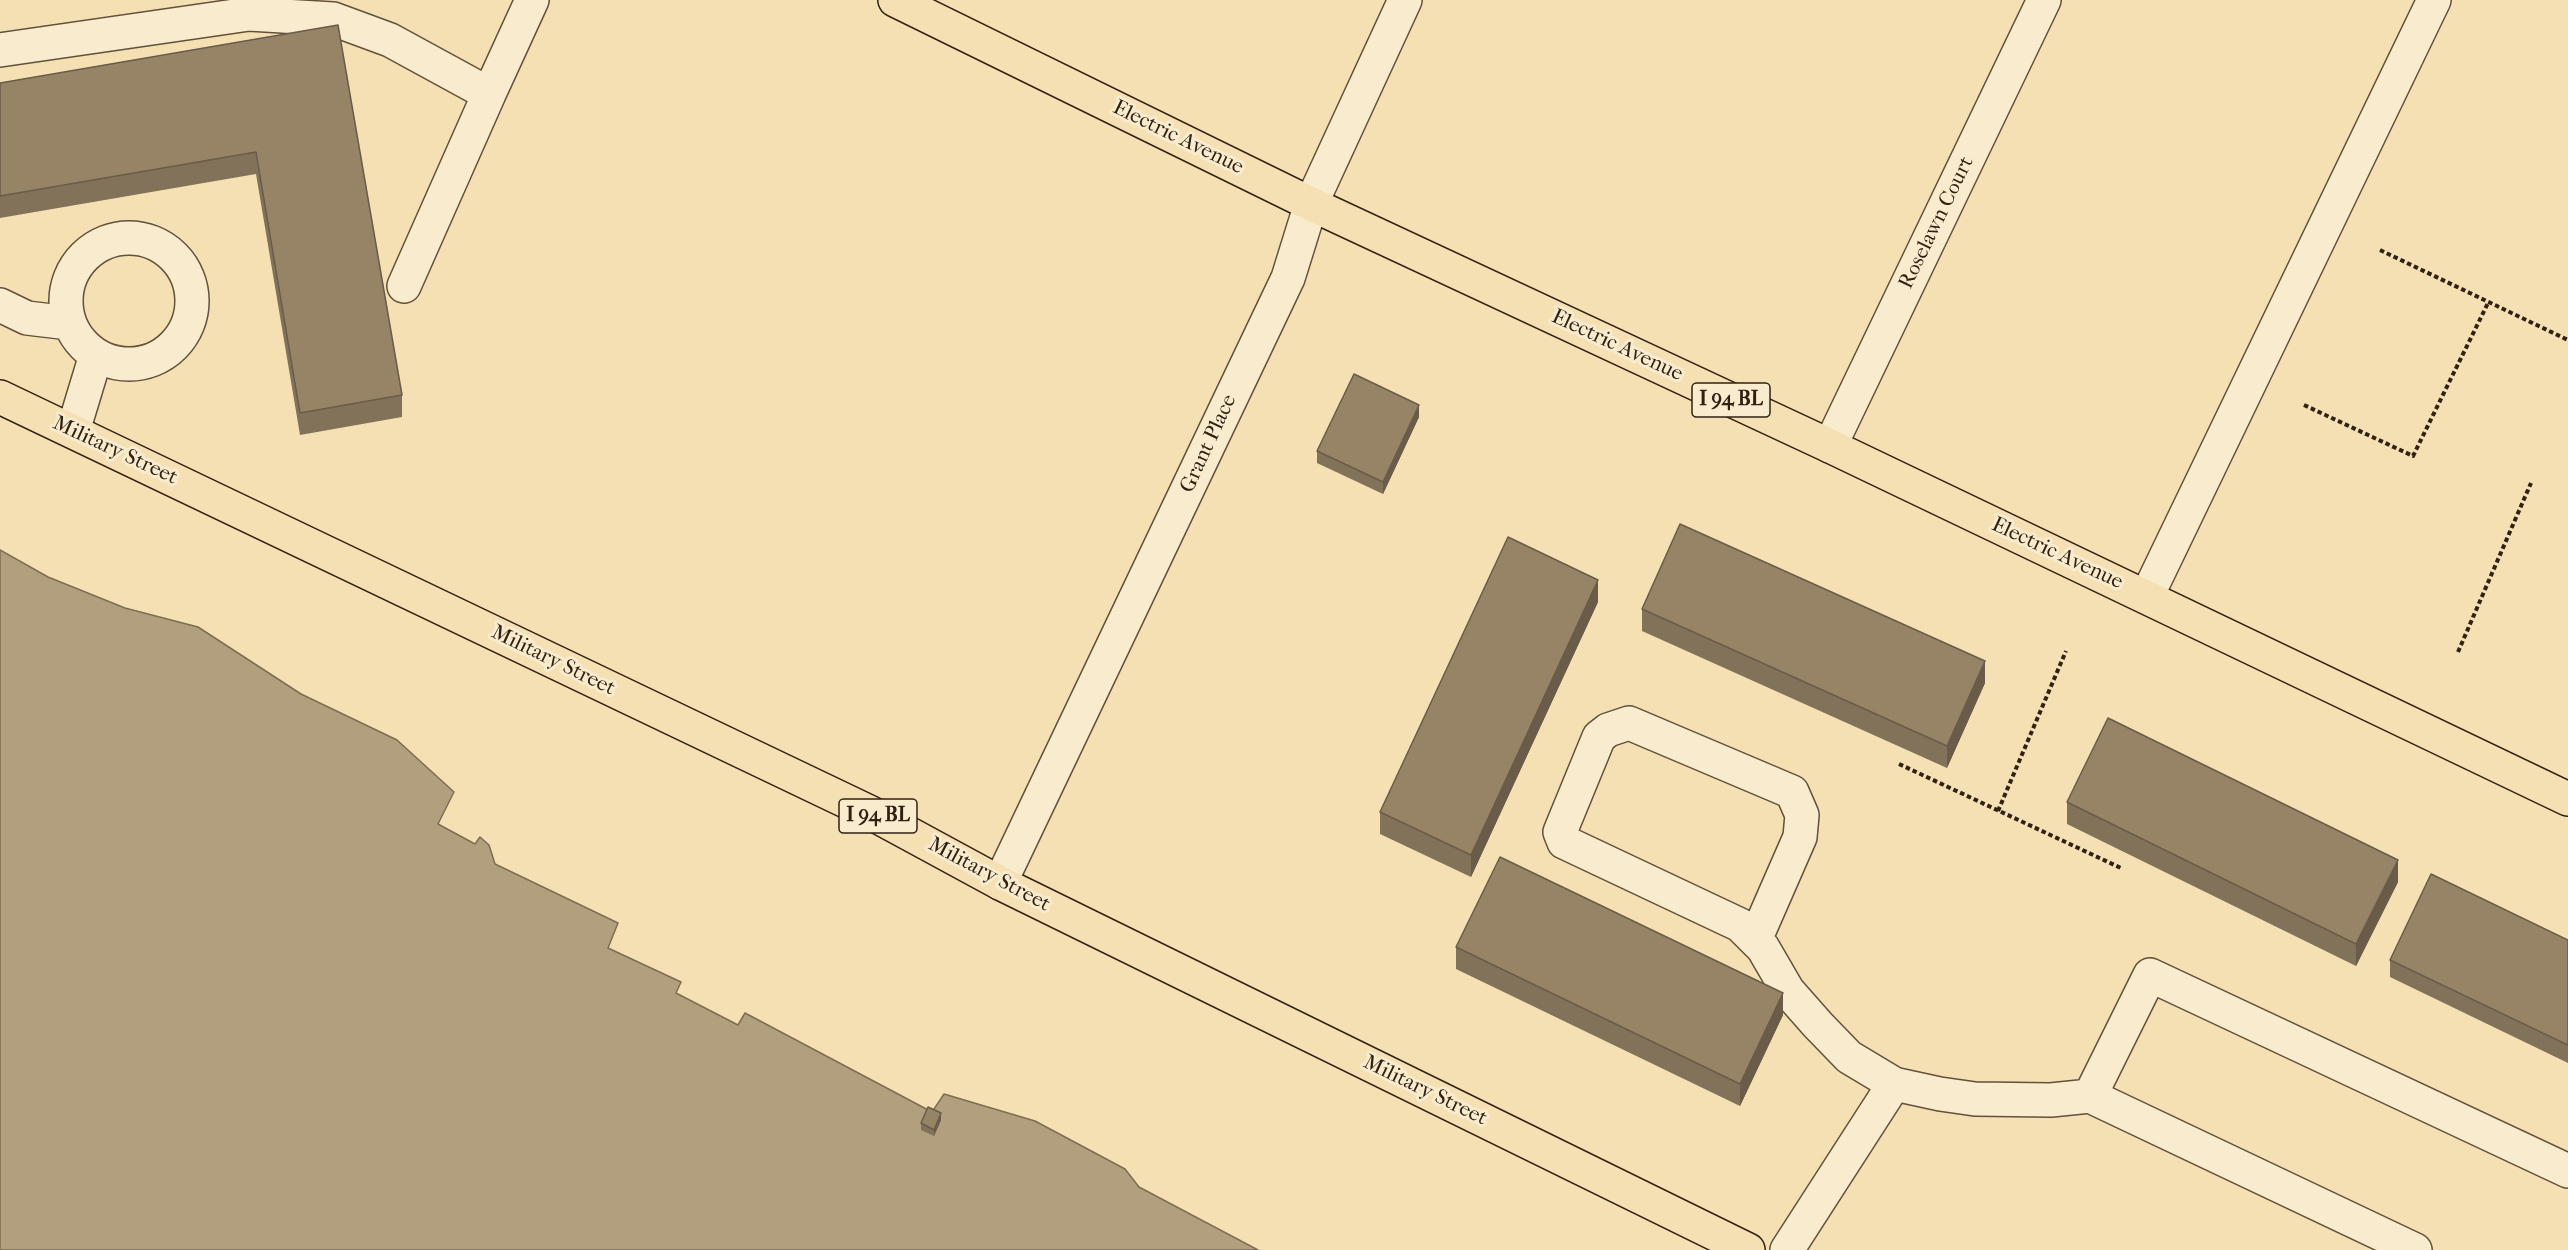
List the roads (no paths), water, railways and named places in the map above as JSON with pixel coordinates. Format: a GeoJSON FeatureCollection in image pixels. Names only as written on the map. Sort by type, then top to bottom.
{"type":"FeatureCollection","features":[{"type":"Feature","properties":{"kind":"main road","name":"Electric Avenue"},"geometry":{"type":"LineString","coordinates":[[895,0],[1311,204],[2147,596],[2568,799]]}},
{"type":"Feature","properties":{"kind":"main road","name":"Military Street"},"geometry":{"type":"LineString","coordinates":[[0,397],[871,813],[1000,883],[1748,1250]]}},
{"type":"Feature","properties":{"kind":"street"},"geometry":{"type":"LineString","coordinates":[[404,286],[531,0]]}},
{"type":"Feature","properties":{"kind":"street","name":"Grant Place"},"geometry":{"type":"LineString","coordinates":[[1000,883],[1288,278],[1311,204],[1405,0]]}},
{"type":"Feature","properties":{"kind":"street","name":"Roselawn Court"},"geometry":{"type":"LineString","coordinates":[[1830,446],[2043,0]]}},
{"type":"Feature","properties":{"kind":"street"},"geometry":{"type":"LineString","coordinates":[[2147,596],[2433,0]]}},
{"type":"Feature","properties":{"kind":"street"},"geometry":{"type":"LineString","coordinates":[[0,50],[249,14],[333,19],[390,40],[489,94]]}},
{"type":"Feature","properties":{"kind":"street"},"geometry":{"type":"LineString","coordinates":[[135,237],[156,244],[173,255],[185,272],[192,291],[191,312],[185,331],[172,347],[156,359],[136,364],[116,363],[96,355],[79,341],[69,323],[65,302],[69,281],[79,262],[94,248],[114,239],[135,237]]}},
{"type":"Feature","properties":{"kind":"street"},"geometry":{"type":"LineString","coordinates":[[0,305],[27,318],[69,323]]}},
{"type":"Feature","properties":{"kind":"street"},"geometry":{"type":"LineString","coordinates":[[73,431],[96,355]]}},
{"type":"Feature","properties":{"kind":"street"},"geometry":{"type":"LineString","coordinates":[[1755,939],[1800,837],[1802,815],[1792,792],[1629,723],[1608,730],[1599,737],[1560,832],[1564,842],[1740,925],[1763,948],[1788,991],[1850,1057],[1894,1084],[1940,1094],[1975,1099],[2050,1100],[2090,1095],[2415,1250]]}},
{"type":"Feature","properties":{"kind":"street"},"geometry":{"type":"LineString","coordinates":[[2090,1095],[2150,975],[2567,1167]]}},
{"type":"Feature","properties":{"kind":"street"},"geometry":{"type":"LineString","coordinates":[[1786,1250],[1894,1084]]}}]}
